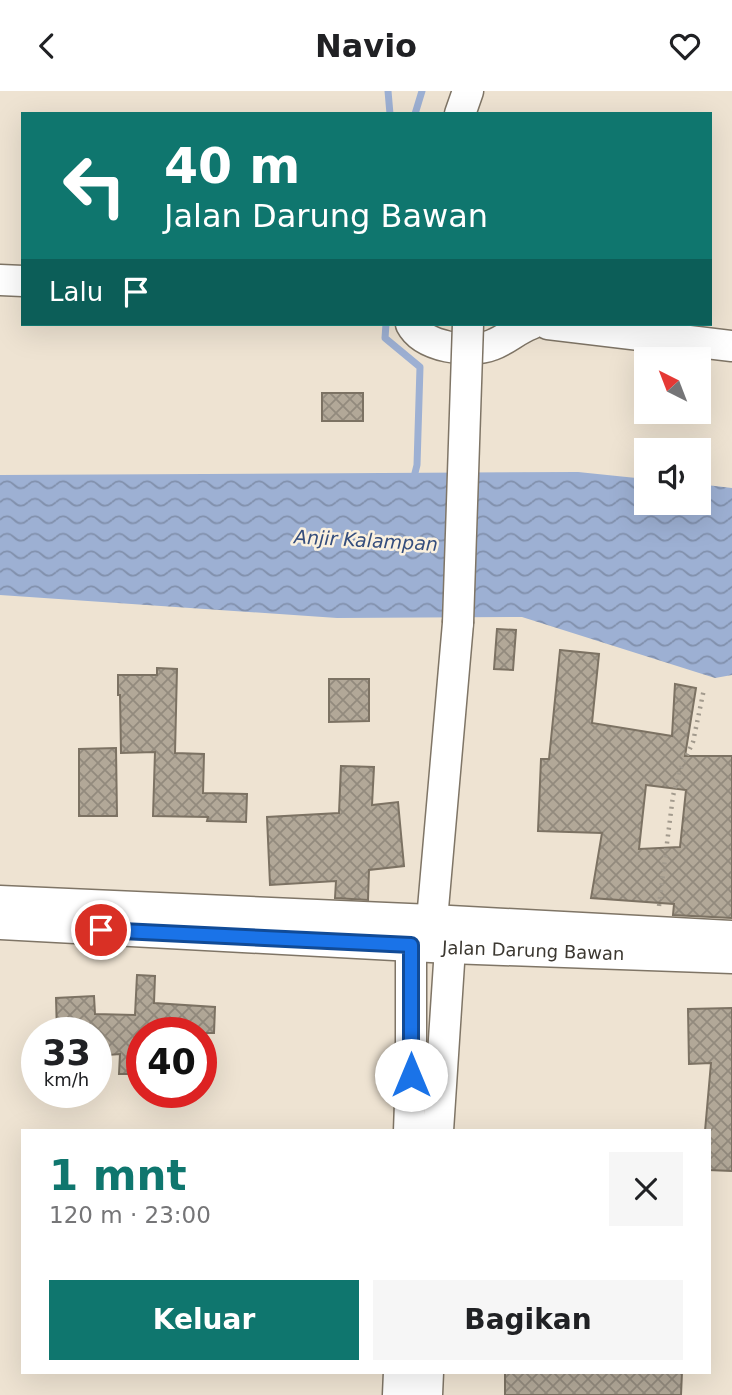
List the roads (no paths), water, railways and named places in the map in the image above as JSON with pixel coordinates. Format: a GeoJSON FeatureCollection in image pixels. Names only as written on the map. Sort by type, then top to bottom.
{"type":"FeatureCollection","features":[{"type":"Feature","properties":{"kind":"street"},"geometry":{"type":"LineString","coordinates":[[461,112],[468,91]]}},
{"type":"Feature","properties":{"kind":"street"},"geometry":{"type":"LineString","coordinates":[[476,112],[477,91]]}},
{"type":"Feature","properties":{"kind":"street"},"geometry":{"type":"LineString","coordinates":[[0,280],[21,281]]}},
{"type":"Feature","properties":{"kind":"street"},"geometry":{"type":"LineString","coordinates":[[412,326],[430,341],[460,348],[492,345],[527,326]]}},
{"type":"Feature","properties":{"kind":"street"},"geometry":{"type":"LineString","coordinates":[[432,920],[458,623],[468,326]]}},
{"type":"Feature","properties":{"kind":"street"},"geometry":{"type":"LineString","coordinates":[[565,326],[732,346]]}},
{"type":"Feature","properties":{"kind":"street","name":"Jalan Darung Bawan"},"geometry":{"type":"LineString","coordinates":[[0,901],[450,949],[722,947]]}},
{"type":"Feature","properties":{"kind":"street","name":"Jalan Darung Bawan"},"geometry":{"type":"LineString","coordinates":[[0,924],[227,924],[432,920],[655,932],[722,947]]}},
{"type":"Feature","properties":{"kind":"street"},"geometry":{"type":"LineString","coordinates":[[409,1129],[411,945]]}},
{"type":"Feature","properties":{"kind":"street"},"geometry":{"type":"LineString","coordinates":[[438,1129],[450,949]]}},
{"type":"Feature","properties":{"kind":"street"},"geometry":{"type":"LineString","coordinates":[[398,1395],[399,1374]]}},
{"type":"Feature","properties":{"kind":"street"},"geometry":{"type":"LineString","coordinates":[[427,1395],[428,1374]]}},
{"type":"Feature","properties":{"kind":"water","name":"Anjir Kalampan"},"geometry":{"type":"Polygon","coordinates":[[[578,472],[634,478],[634,515],[711,515],[711,486],[732,488],[732,675],[715,678],[522,617],[337,618],[0,595],[0,475],[578,472]]]}},
{"type":"Feature","properties":{"kind":"waterway"},"geometry":{"type":"LineString","coordinates":[[388,91],[390,112]]}},
{"type":"Feature","properties":{"kind":"waterway"},"geometry":{"type":"LineString","coordinates":[[416,112],[422,91]]}},
{"type":"Feature","properties":{"kind":"waterway"},"geometry":{"type":"LineString","coordinates":[[386,326],[385,338],[420,367],[417,465],[413,481]]}}]}
